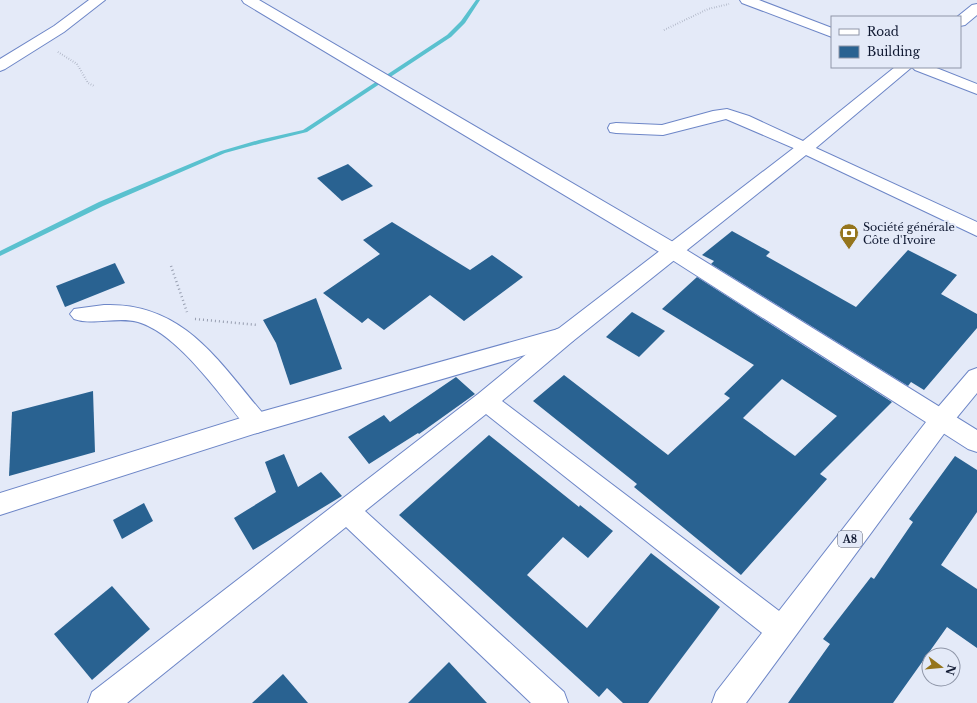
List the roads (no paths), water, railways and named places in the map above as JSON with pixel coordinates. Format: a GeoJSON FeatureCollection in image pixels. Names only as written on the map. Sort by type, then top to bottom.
{"type":"FeatureCollection","features":[{"type":"Feature","properties":{"kind":"street"},"geometry":{"type":"LineString","coordinates":[[0,66],[40,41],[98,0]]}},
{"type":"Feature","properties":{"kind":"street"},"geometry":{"type":"LineString","coordinates":[[249,0],[673,251],[977,442]]}},
{"type":"Feature","properties":{"kind":"street"},"geometry":{"type":"LineString","coordinates":[[741,1],[831,33]]}},
{"type":"Feature","properties":{"kind":"street"},"geometry":{"type":"LineString","coordinates":[[961,21],[977,8]]}},
{"type":"Feature","properties":{"kind":"street"},"geometry":{"type":"LineString","coordinates":[[103,703],[486,401],[565,335],[805,148],[903,68]]}},
{"type":"Feature","properties":{"kind":"street"},"geometry":{"type":"LineString","coordinates":[[923,68],[977,89]]}},
{"type":"Feature","properties":{"kind":"street"},"geometry":{"type":"LineString","coordinates":[[616,128],[663,130],[713,116],[727,114],[743,119],[977,230]]}},
{"type":"Feature","properties":{"kind":"street"},"geometry":{"type":"LineString","coordinates":[[81,314],[123,312],[142,315],[172,329],[195,350],[257,423]]}},
{"type":"Feature","properties":{"kind":"street"},"geometry":{"type":"LineString","coordinates":[[0,504],[257,423],[565,335]]}},
{"type":"Feature","properties":{"kind":"street","name":"A8"},"geometry":{"type":"LineString","coordinates":[[727,703],[941,420],[977,377]]}},
{"type":"Feature","properties":{"kind":"street"},"geometry":{"type":"LineString","coordinates":[[486,401],[781,630]]}},
{"type":"Feature","properties":{"kind":"street"},"geometry":{"type":"LineString","coordinates":[[347,511],[553,703]]}},
{"type":"Feature","properties":{"kind":"waterway"},"geometry":{"type":"LineString","coordinates":[[0,254],[101,204],[223,152],[261,141],[305,131],[449,36],[463,22],[478,0]]}},
{"type":"Feature","properties":{"kind":"place","name":"Société générale Côte d'Ivoire"},"geometry":{"type":"Point","coordinates":[849,250]}}]}
